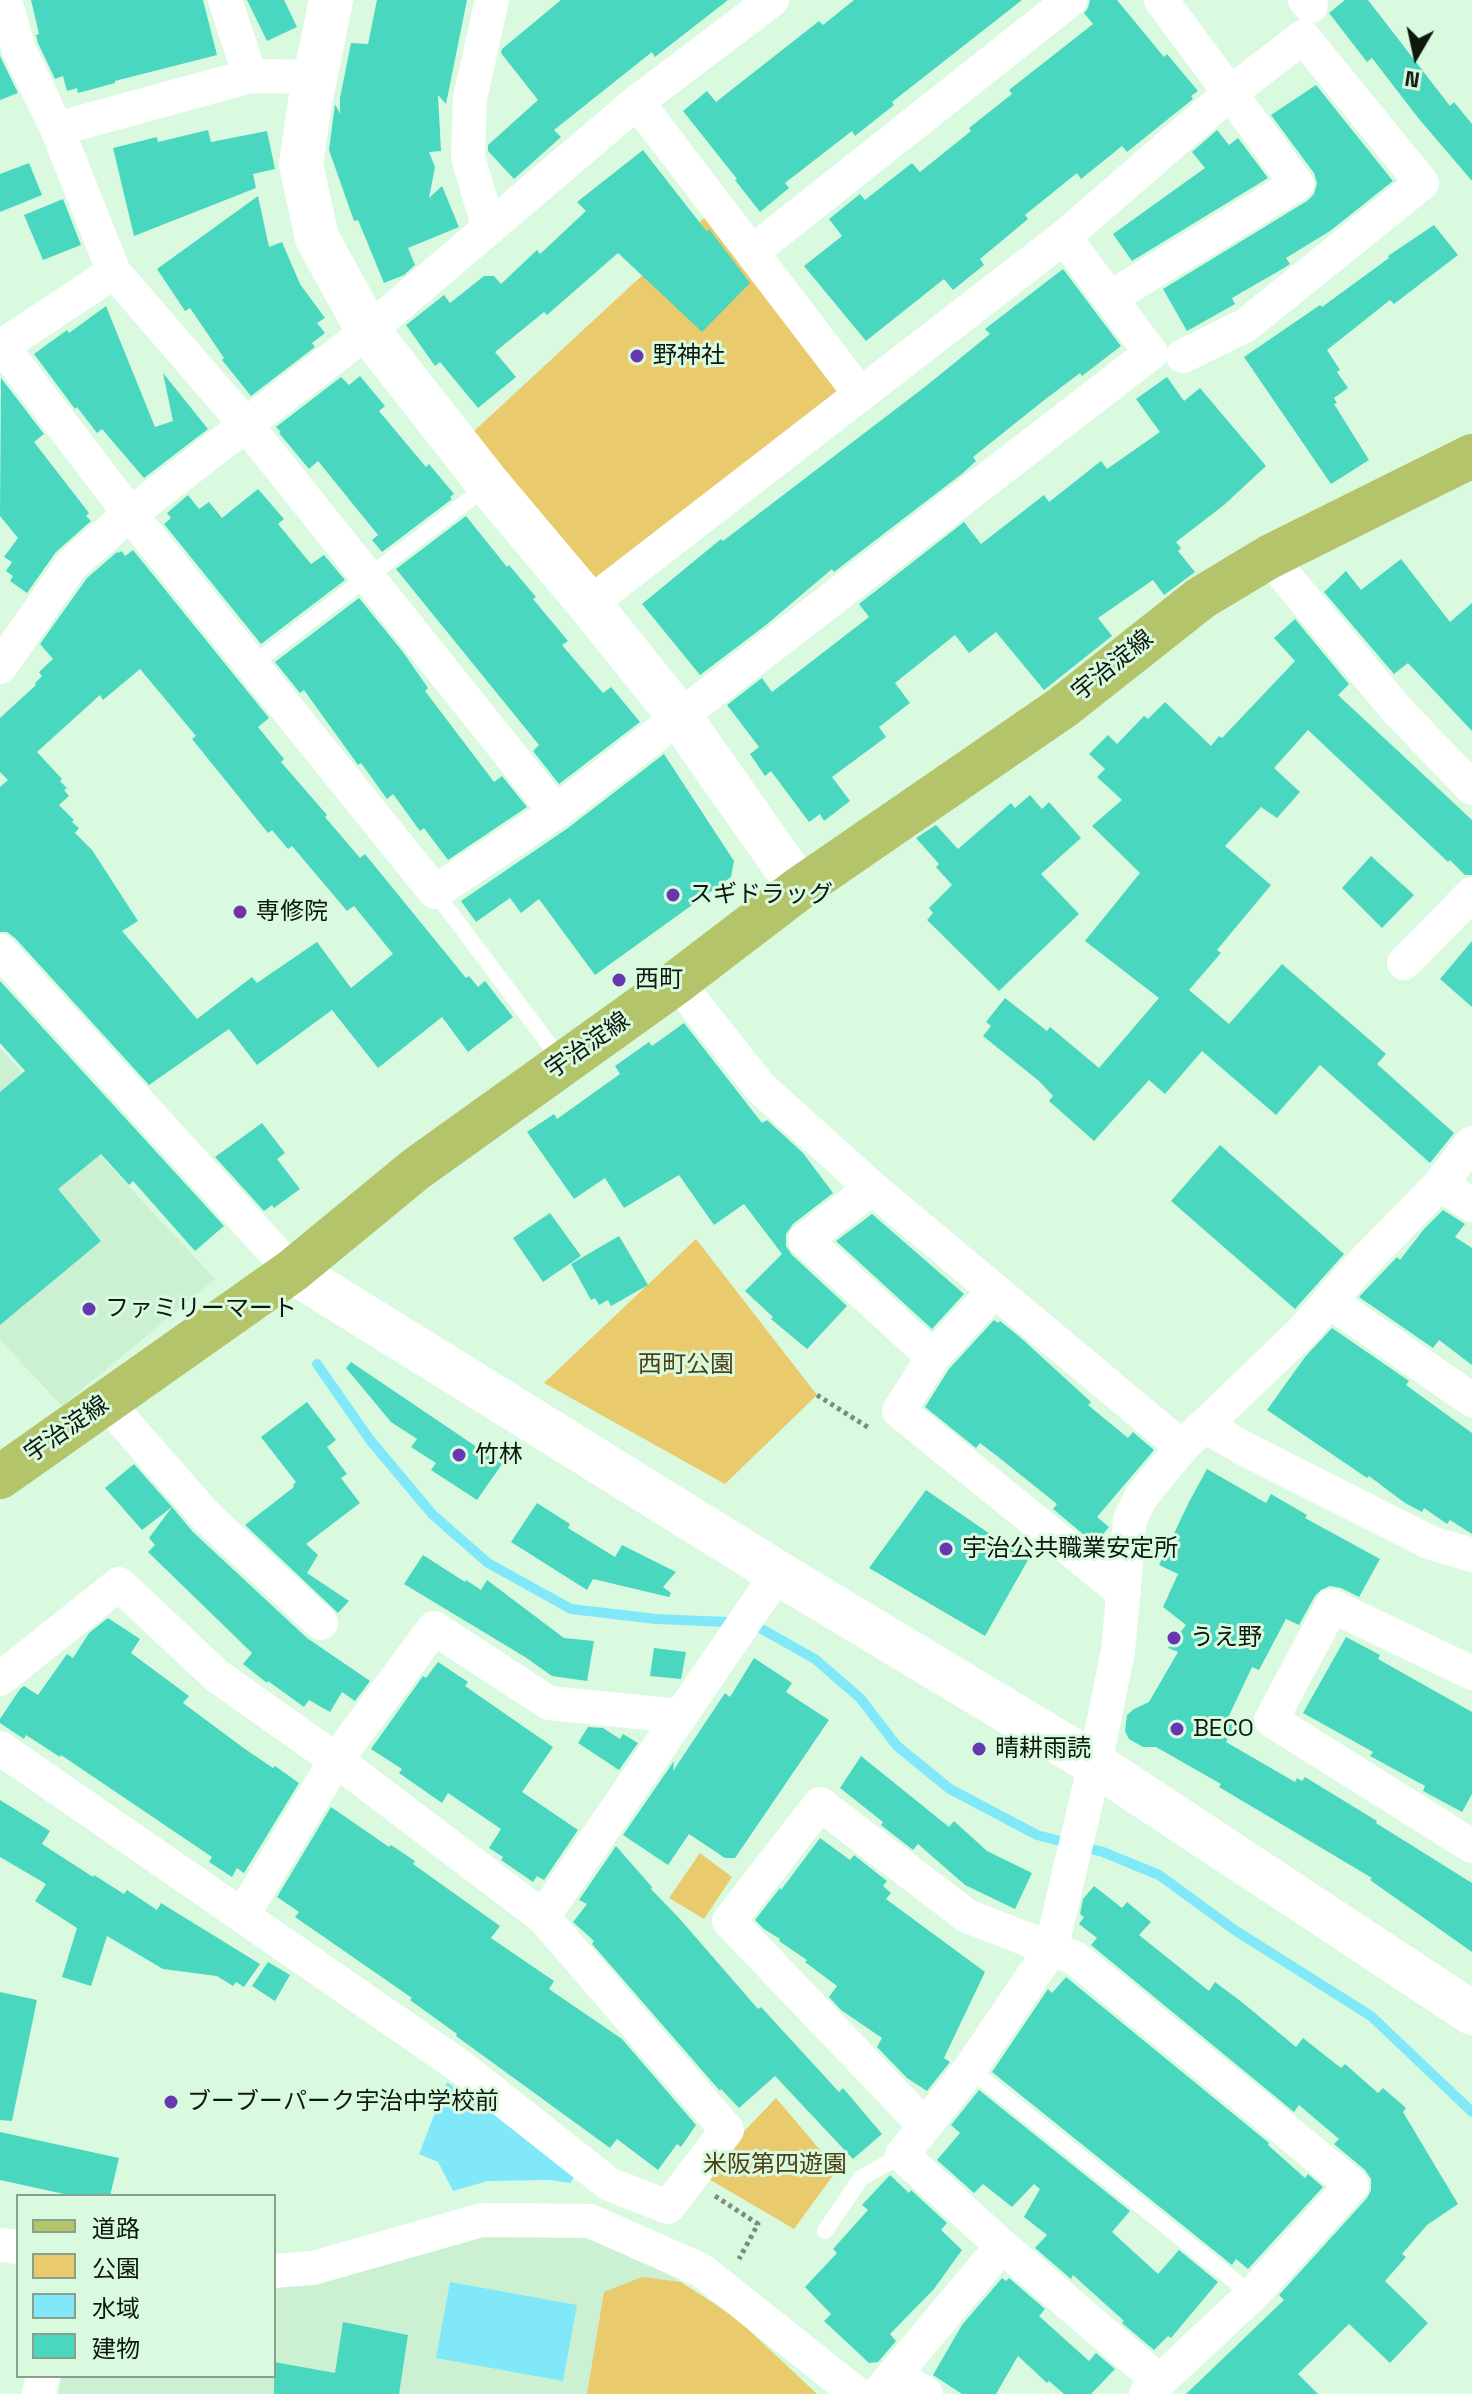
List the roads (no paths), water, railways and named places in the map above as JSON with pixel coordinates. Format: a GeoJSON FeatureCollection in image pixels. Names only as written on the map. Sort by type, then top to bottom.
{"type":"FeatureCollection","features":[{"type":"Feature","properties":{"kind":"main road","name":"宇治淀線"},"geometry":{"type":"LineString","coordinates":[[0,1477],[292,1271],[416,1169],[677,982],[800,888],[1063,707],[1201,598],[1269,557],[1472,456]]}},
{"type":"Feature","properties":{"kind":"street"},"geometry":{"type":"LineString","coordinates":[[5,0],[19,50],[57,129],[114,272],[247,426],[556,812]]}},
{"type":"Feature","properties":{"kind":"street"},"geometry":{"type":"LineString","coordinates":[[225,0],[250,76]]}},
{"type":"Feature","properties":{"kind":"street"},"geometry":{"type":"LineString","coordinates":[[331,0],[301,164],[317,238],[368,331],[489,485],[679,716],[800,888]]}},
{"type":"Feature","properties":{"kind":"street"},"geometry":{"type":"LineString","coordinates":[[489,229],[468,157],[470,98],[492,0]]}},
{"type":"Feature","properties":{"kind":"street"},"geometry":{"type":"LineString","coordinates":[[2,650],[72,564],[130,514],[368,331],[637,102],[772,0]]}},
{"type":"Feature","properties":{"kind":"street"},"geometry":{"type":"LineString","coordinates":[[752,252],[1070,0]]}},
{"type":"Feature","properties":{"kind":"street"},"geometry":{"type":"LineString","coordinates":[[1110,298],[1297,184],[1161,0]]}},
{"type":"Feature","properties":{"kind":"street"},"geometry":{"type":"LineString","coordinates":[[589,604],[1064,237],[1230,93],[1303,37],[1422,183],[1246,325],[1183,356]]}},
{"type":"Feature","properties":{"kind":"street"},"geometry":{"type":"LineString","coordinates":[[57,129],[250,76],[316,77]]}},
{"type":"Feature","properties":{"kind":"street"},"geometry":{"type":"LineString","coordinates":[[637,102],[860,394]]}},
{"type":"Feature","properties":{"kind":"street"},"geometry":{"type":"LineString","coordinates":[[114,272],[1,346],[130,514],[435,892],[556,812],[1151,353],[1064,237]]}},
{"type":"Feature","properties":{"kind":"street"},"geometry":{"type":"LineString","coordinates":[[1269,557],[1398,711],[1472,788]]}},
{"type":"Feature","properties":{"kind":"street"},"geometry":{"type":"LineString","coordinates":[[1404,963],[1472,894]]}},
{"type":"Feature","properties":{"kind":"street"},"geometry":{"type":"LineString","coordinates":[[0,951],[292,1271],[778,1573],[1095,1764],[1472,2013]]}},
{"type":"Feature","properties":{"kind":"street"},"geometry":{"type":"LineString","coordinates":[[677,982],[761,1088],[872,1188],[994,1291],[1194,1437],[1245,1449],[1431,1543],[1472,1555]]}},
{"type":"Feature","properties":{"kind":"street"},"geometry":{"type":"LineString","coordinates":[[925,2126],[729,1921],[820,1804],[967,1916],[1051,1949],[1075,1958],[1352,2185],[1252,2295],[1152,2388],[902,2155],[925,2126],[970,2069],[1051,1949],[1118,1651],[1130,1519],[1141,1497],[1194,1437],[1302,1332],[1440,1184],[1472,1143]]}},
{"type":"Feature","properties":{"kind":"street"},"geometry":{"type":"LineString","coordinates":[[1440,1184],[1472,1205]]}},
{"type":"Feature","properties":{"kind":"street"},"geometry":{"type":"LineString","coordinates":[[872,1188],[805,1240],[933,1357]]}},
{"type":"Feature","properties":{"kind":"street"},"geometry":{"type":"LineString","coordinates":[[994,1291],[933,1357],[899,1411],[1124,1593]]}},
{"type":"Feature","properties":{"kind":"street"},"geometry":{"type":"LineString","coordinates":[[1329,1301],[1472,1400]]}},
{"type":"Feature","properties":{"kind":"street"},"geometry":{"type":"LineString","coordinates":[[106,1402],[207,1517],[321,1623]]}},
{"type":"Feature","properties":{"kind":"street"},"geometry":{"type":"LineString","coordinates":[[543,1917],[778,1573]]}},
{"type":"Feature","properties":{"kind":"street"},"geometry":{"type":"LineString","coordinates":[[0,1679],[119,1584],[217,1676],[336,1760],[543,1917],[727,2130],[668,2207],[609,2184],[461,2067],[1,1753]]}},
{"type":"Feature","properties":{"kind":"street"},"geometry":{"type":"LineString","coordinates":[[1472,1673],[1332,1606],[1271,1720],[1472,1846]]}},
{"type":"Feature","properties":{"kind":"street"},"geometry":{"type":"LineString","coordinates":[[242,1916],[336,1760],[434,1628],[549,1703],[679,1716]]}},
{"type":"Feature","properties":{"kind":"street"},"geometry":{"type":"LineString","coordinates":[[276,2271],[313,2268],[482,2220],[590,2221],[701,2270],[857,2394]]}},
{"type":"Feature","properties":{"kind":"street"},"geometry":{"type":"LineString","coordinates":[[926,2394],[886,2384],[1002,2246]]}},
{"type":"Feature","properties":{"kind":"lane"},"geometry":{"type":"LineString","coordinates":[[252,665],[489,485]]}},
{"type":"Feature","properties":{"kind":"lane"},"geometry":{"type":"LineString","coordinates":[[435,892],[563,1063]]}},
{"type":"Feature","properties":{"kind":"lane"},"geometry":{"type":"LineString","coordinates":[[970,2069],[1252,2295]]}},
{"type":"Feature","properties":{"kind":"lane"},"geometry":{"type":"LineString","coordinates":[[825,2231],[861,2178],[902,2155]]}},
{"type":"Feature","properties":{"kind":"water"},"geometry":{"type":"Polygon","coordinates":[[[447,2082],[577,2169],[571,2183],[549,2180],[488,2181],[453,2191],[438,2162],[419,2154],[447,2082]]]}},
{"type":"Feature","properties":{"kind":"water"},"geometry":{"type":"Polygon","coordinates":[[[450,2282],[577,2305],[563,2381],[436,2358],[450,2282]]]}},
{"type":"Feature","properties":{"kind":"waterway"},"geometry":{"type":"LineString","coordinates":[[317,1364],[370,1440],[433,1515],[488,1563],[571,1609],[656,1619],[751,1623],[815,1659],[860,1698],[897,1746],[950,1789],[1037,1835],[1103,1852],[1159,1875],[1236,1931],[1371,2016],[1472,2112]]}},
{"type":"Feature","properties":{"kind":"place","name":"野神社"},"geometry":{"type":"Point","coordinates":[637,356]}},
{"type":"Feature","properties":{"kind":"place","name":"スギドラッグ"},"geometry":{"type":"Point","coordinates":[673,895]}},
{"type":"Feature","properties":{"kind":"place","name":"専修院"},"geometry":{"type":"Point","coordinates":[240,912]}},
{"type":"Feature","properties":{"kind":"place","name":"西町"},"geometry":{"type":"Point","coordinates":[619,980]}},
{"type":"Feature","properties":{"kind":"place","name":"ファミリーマート"},"geometry":{"type":"Point","coordinates":[89,1309]}},
{"type":"Feature","properties":{"kind":"place","name":"竹林"},"geometry":{"type":"Point","coordinates":[459,1455]}},
{"type":"Feature","properties":{"kind":"place","name":"宇治公共職業安定所"},"geometry":{"type":"Point","coordinates":[946,1549]}},
{"type":"Feature","properties":{"kind":"place","name":"うえ野"},"geometry":{"type":"Point","coordinates":[1174,1638]}},
{"type":"Feature","properties":{"kind":"place","name":"BECO"},"geometry":{"type":"Point","coordinates":[1177,1729]}},
{"type":"Feature","properties":{"kind":"place","name":"晴耕雨読"},"geometry":{"type":"Point","coordinates":[979,1749]}},
{"type":"Feature","properties":{"kind":"place","name":"ブーブーパーク宇治中学校前"},"geometry":{"type":"Point","coordinates":[171,2102]}},
{"type":"Feature","properties":{"kind":"park label","name":"西町公園"},"geometry":{"type":"Point","coordinates":[686,1365]}},
{"type":"Feature","properties":{"kind":"park label","name":"米阪第四遊園"},"geometry":{"type":"Point","coordinates":[775,2165]}}]}
